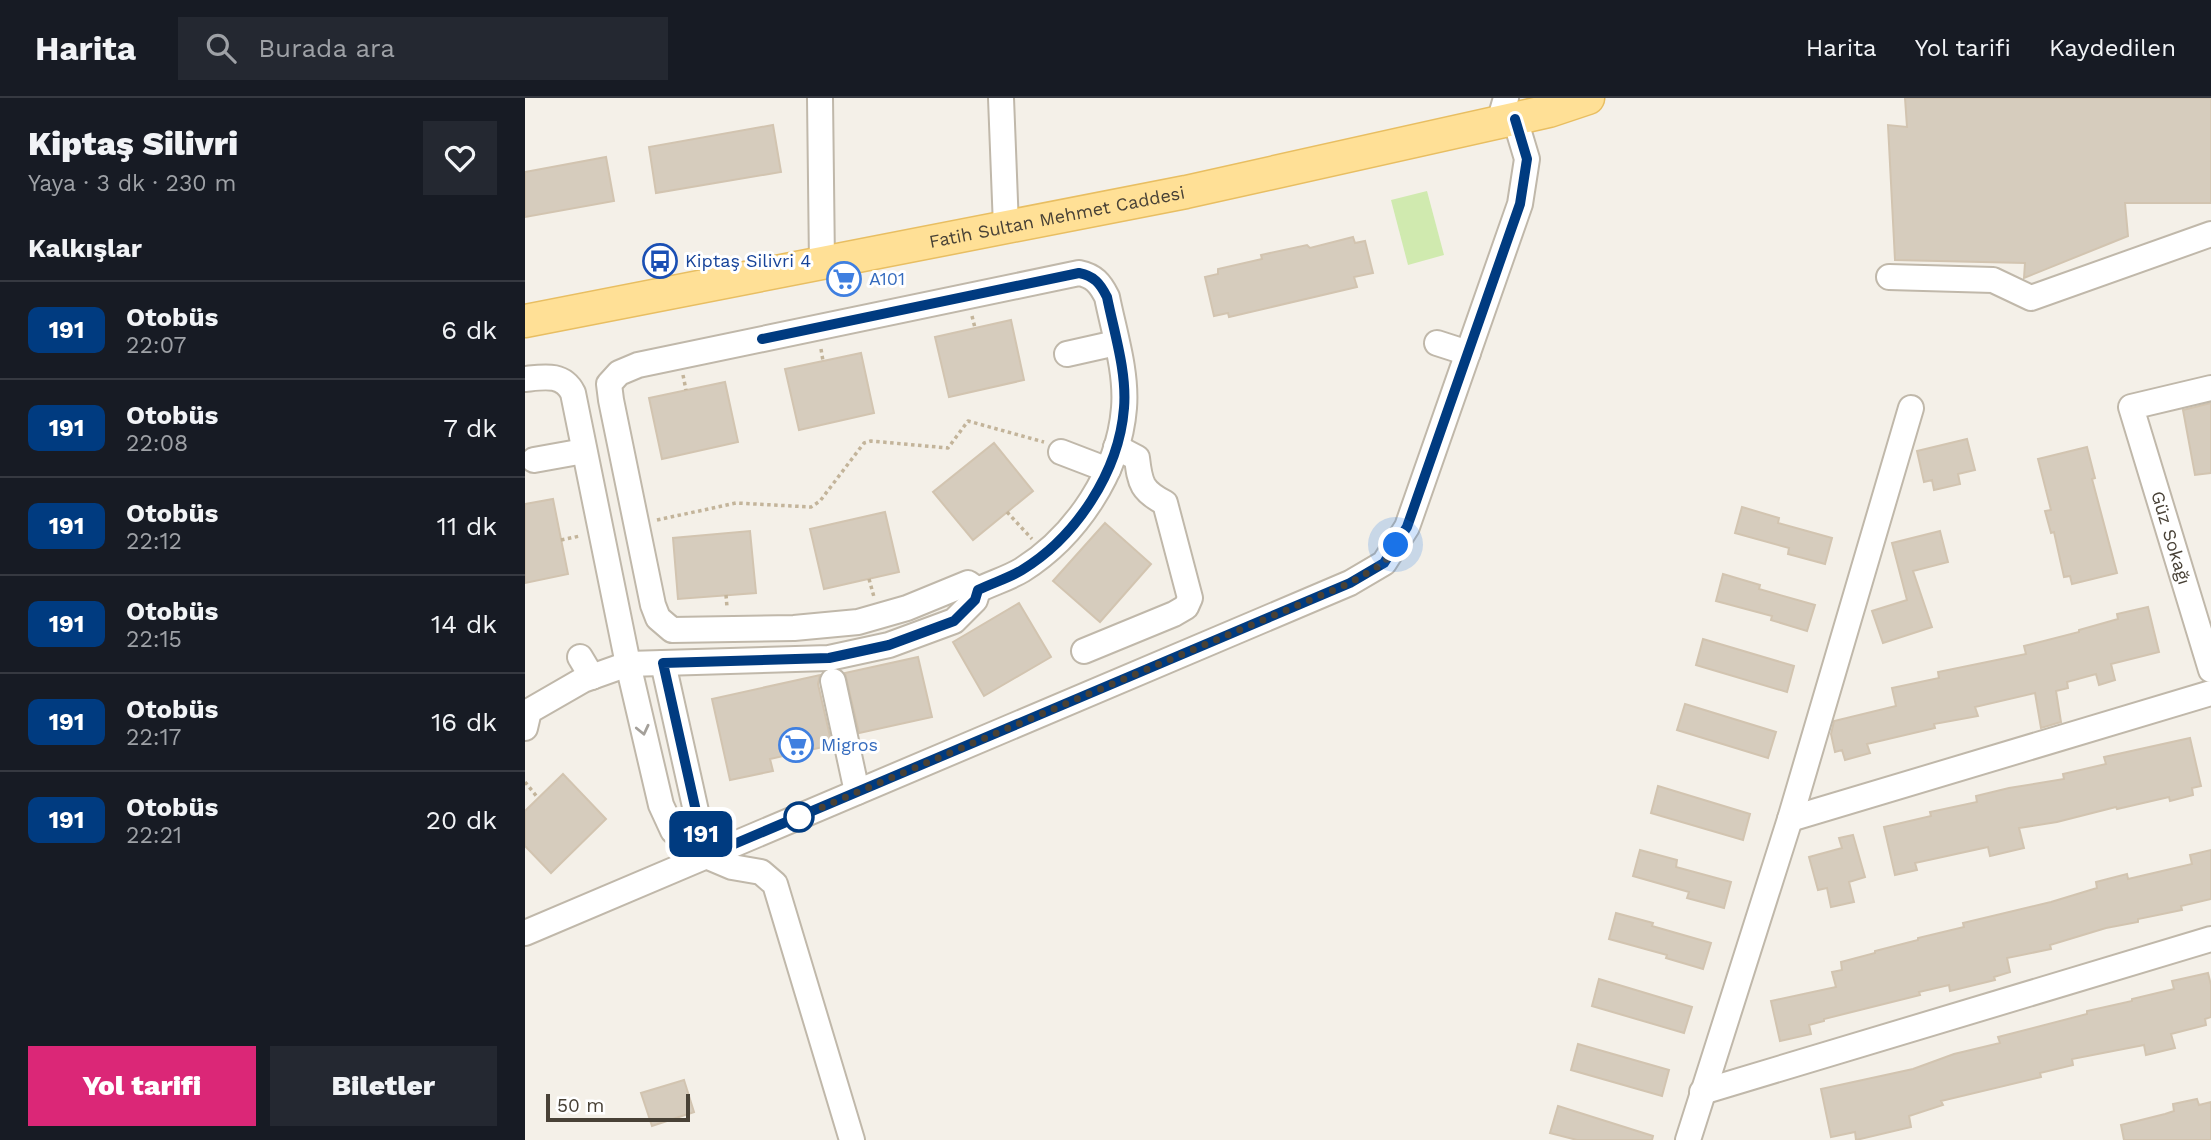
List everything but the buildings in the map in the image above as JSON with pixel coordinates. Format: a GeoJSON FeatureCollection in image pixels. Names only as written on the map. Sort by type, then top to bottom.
{"type":"FeatureCollection","features":[{"type":"Feature","properties":{"kind":"main road","name":"Fatih Sultan Mehmet Caddesi"},"geometry":{"type":"LineString","coordinates":[[525,321],[1186,192],[1507,113],[1549,111],[1588,98]]}},
{"type":"Feature","properties":{"kind":"street"},"geometry":{"type":"LineString","coordinates":[[820,98],[822,263]]}},
{"type":"Feature","properties":{"kind":"street"},"geometry":{"type":"LineString","coordinates":[[1002,98],[1006,227]]}},
{"type":"Feature","properties":{"kind":"street"},"geometry":{"type":"LineString","coordinates":[[525,933],[1350,583],[1384,563],[1407,527],[1520,204],[1527,159],[1507,113]]}},
{"type":"Feature","properties":{"kind":"street"},"geometry":{"type":"LineString","coordinates":[[1889,277],[1993,280],[2031,298],[2211,234]]}},
{"type":"Feature","properties":{"kind":"street"},"geometry":{"type":"LineString","coordinates":[[526,717],[586,667],[829,658],[889,645],[954,621],[975,600],[978,590],[1022,570],[1064,537],[1095,492],[1112,458],[1124,407],[1124,387],[1107,297],[1101,284],[1090,275],[1079,273],[638,365],[618,373],[610,384],[653,605],[658,618],[672,630],[794,628],[858,622],[907,608],[968,583],[978,590]]}},
{"type":"Feature","properties":{"kind":"street"},"geometry":{"type":"LineString","coordinates":[[1067,354],[1116,343]]}},
{"type":"Feature","properties":{"kind":"street"},"geometry":{"type":"LineString","coordinates":[[1437,343],[1468,353]]}},
{"type":"Feature","properties":{"kind":"street"},"geometry":{"type":"LineString","coordinates":[[525,379],[559,379],[568,384],[573,394],[628,664],[661,805],[673,831],[706,856],[732,867],[761,872],[775,884],[852,1140]]}},
{"type":"Feature","properties":{"kind":"street","name":"Güz Sokağı"},"geometry":{"type":"LineString","coordinates":[[2211,388],[2131,407],[2205,630],[2211,670]]}},
{"type":"Feature","properties":{"kind":"street"},"geometry":{"type":"LineString","coordinates":[[1688,1140],[1790,819],[1911,408]]}},
{"type":"Feature","properties":{"kind":"street"},"geometry":{"type":"LineString","coordinates":[[534,460],[584,451]]}},
{"type":"Feature","properties":{"kind":"street"},"geometry":{"type":"LineString","coordinates":[[1061,452],[1136,458],[1139,477],[1145,490],[1165,503],[1190,598],[1186,607],[1174,614],[1084,651]]}},
{"type":"Feature","properties":{"kind":"street"},"geometry":{"type":"LineString","coordinates":[[663,663],[706,856]]}},
{"type":"Feature","properties":{"kind":"street"},"geometry":{"type":"LineString","coordinates":[[834,681],[857,792]]}},
{"type":"Feature","properties":{"kind":"street"},"geometry":{"type":"LineString","coordinates":[[1790,819],[2211,693]]}},
{"type":"Feature","properties":{"kind":"street"},"geometry":{"type":"LineString","coordinates":[[1702,1092],[2211,939]]}},
{"type":"Feature","properties":{"kind":"path"},"geometry":{"type":"LineString","coordinates":[[636,525],[736,503],[811,507],[820,501],[864,443],[871,441],[948,449],[968,421],[1040,440],[1061,452]]}},
{"type":"Feature","properties":{"kind":"path"},"geometry":{"type":"LineString","coordinates":[[1007,512],[1044,552]]}},
{"type":"Feature","properties":{"kind":"path"},"geometry":{"type":"LineString","coordinates":[[525,782],[538,798]]}},
{"type":"Feature","properties":{"kind":"green space"},"geometry":{"type":"Polygon","coordinates":[[[1427,191],[1444,255],[1408,265],[1391,200],[1427,191]]]}},
{"type":"Feature","properties":{"kind":"bus line","name":"191"},"geometry":{"type":"LineString","coordinates":[[762,339],[1079,273],[1090,275],[1101,284],[1107,297],[1124,387],[1124,407],[1121,432],[1112,463],[1064,537],[1022,570],[978,590],[975,600],[954,621],[889,645],[829,658],[663,663],[706,856],[1350,583],[1384,563],[1407,527],[1520,204],[1527,159],[1515,119]]}},
{"type":"Feature","properties":{"kind":"place","name":"Kiptaş Silivri 4"},"geometry":{"type":"Point","coordinates":[660,261]}},
{"type":"Feature","properties":{"kind":"place","name":"A101"},"geometry":{"type":"Point","coordinates":[844,279]}},
{"type":"Feature","properties":{"kind":"place","name":"Migros"},"geometry":{"type":"Point","coordinates":[796,745]}},
{"type":"Feature","properties":{"kind":"route"},"geometry":{"type":"LineString","coordinates":[[799,817],[1350,583],[1384,563],[1396,545]]}}]}
